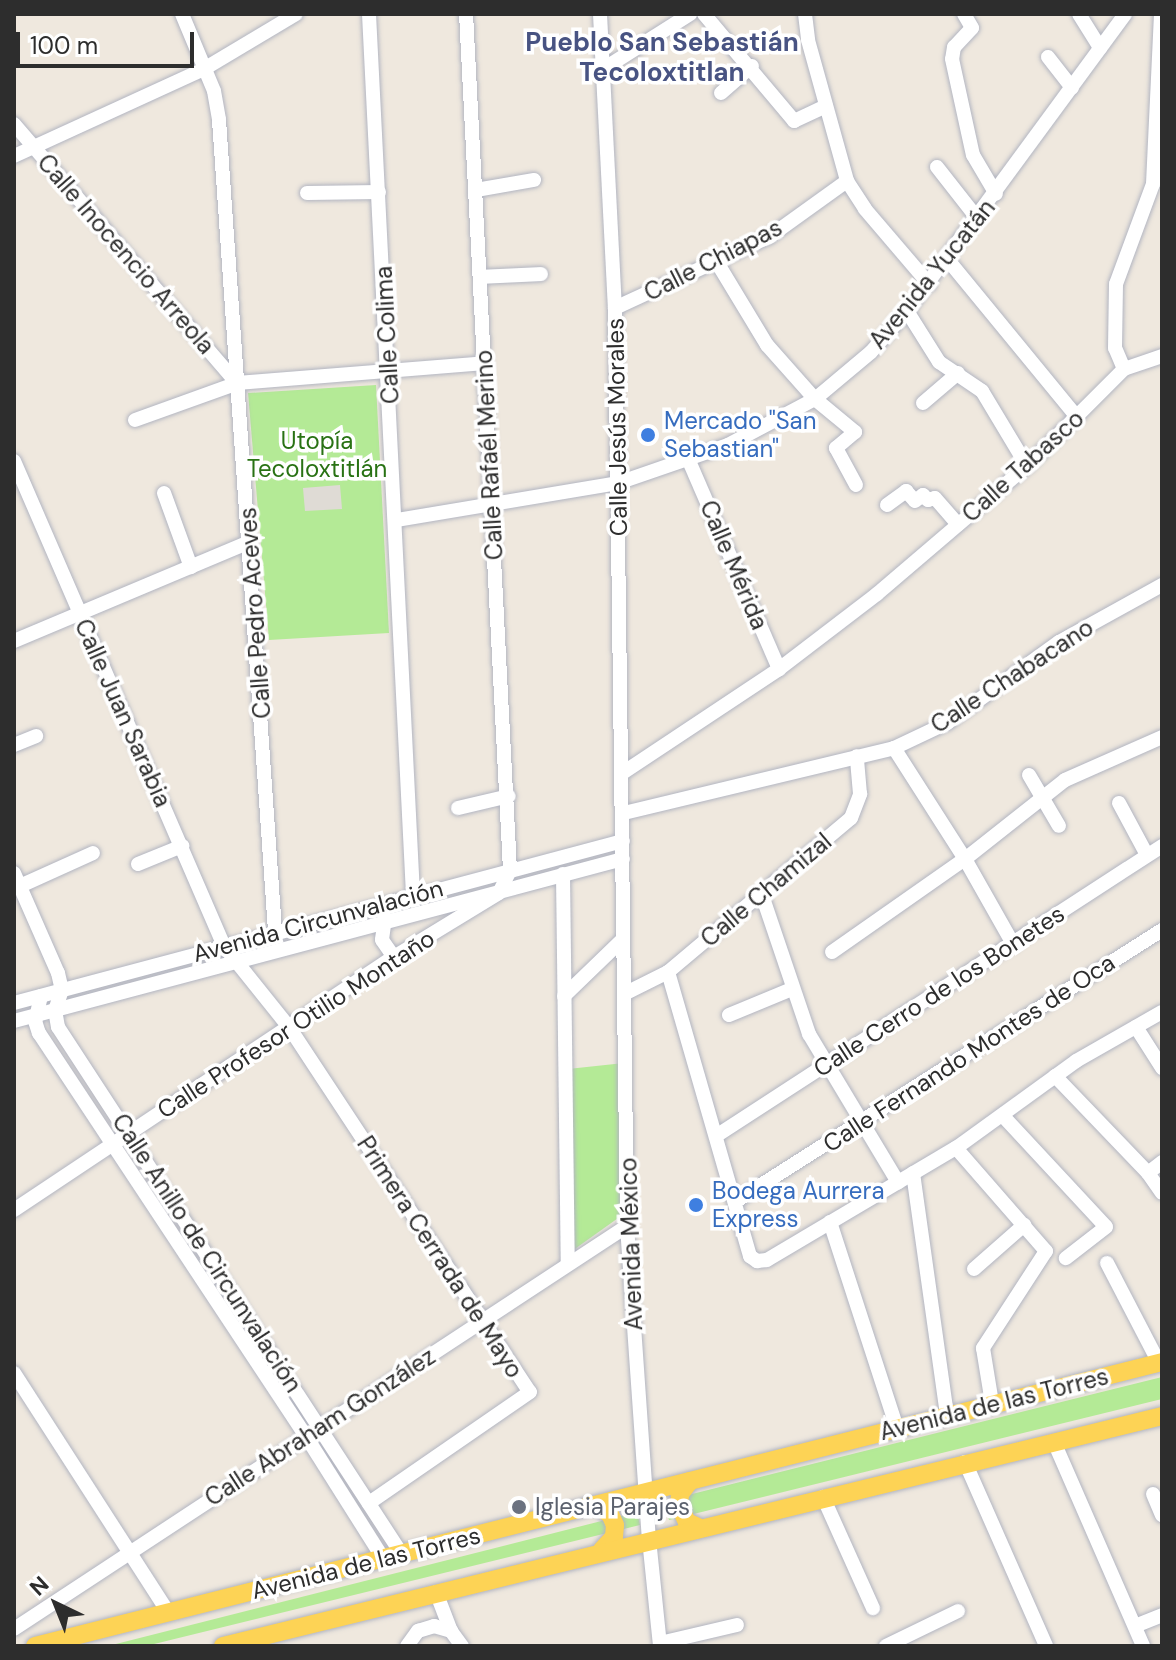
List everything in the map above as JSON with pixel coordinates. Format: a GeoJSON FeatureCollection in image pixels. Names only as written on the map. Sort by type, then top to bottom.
{"type":"FeatureCollection","features":[{"type":"Feature","properties":{"kind":"main road","name":"Avenida de las Torres"},"geometry":{"type":"LineString","coordinates":[[35,1646],[1161,1362]]}},
{"type":"Feature","properties":{"kind":"main road","name":"Avenida de las Torres"},"geometry":{"type":"LineString","coordinates":[[223,1646],[602,1550],[1162,1416]]}},
{"type":"Feature","properties":{"kind":"main road"},"geometry":{"type":"LineString","coordinates":[[690,1481],[680,1494],[679,1505],[687,1522],[698,1527]]}},
{"type":"Feature","properties":{"kind":"main road"},"geometry":{"type":"LineString","coordinates":[[595,1505],[610,1514],[615,1525],[614,1537],[602,1550]]}},
{"type":"Feature","properties":{"kind":"street","name":"Calle Pedro Aceves"},"geometry":{"type":"LineString","coordinates":[[182,14],[214,91],[219,120],[275,931]]}},
{"type":"Feature","properties":{"kind":"street"},"geometry":{"type":"LineString","coordinates":[[14,156],[204,69],[296,14]]}},
{"type":"Feature","properties":{"kind":"street","name":"Calle Colima"},"geometry":{"type":"LineString","coordinates":[[369,14],[397,520],[413,896]]}},
{"type":"Feature","properties":{"kind":"street","name":"Calle Rafaél Merino"},"geometry":{"type":"LineString","coordinates":[[466,14],[509,796],[510,870],[499,893]]}},
{"type":"Feature","properties":{"kind":"street","name":"Calle Jesús Morales"},"geometry":{"type":"LineString","coordinates":[[600,14],[615,308],[623,841]]}},
{"type":"Feature","properties":{"kind":"street"},"geometry":{"type":"LineString","coordinates":[[605,68],[690,14]]}},
{"type":"Feature","properties":{"kind":"street"},"geometry":{"type":"LineString","coordinates":[[704,14],[752,66],[794,121],[826,106]]}},
{"type":"Feature","properties":{"kind":"street"},"geometry":{"type":"LineString","coordinates":[[805,14],[847,181],[865,209],[929,284]]}},
{"type":"Feature","properties":{"kind":"street"},"geometry":{"type":"LineString","coordinates":[[964,14],[972,28],[954,47],[952,59],[973,155],[996,194]]}},
{"type":"Feature","properties":{"kind":"street"},"geometry":{"type":"LineString","coordinates":[[1079,14],[1100,48]]}},
{"type":"Feature","properties":{"kind":"street","name":"Avenida Yucatán"},"geometry":{"type":"LineString","coordinates":[[397,520],[618,483],[689,461],[741,439],[815,399],[871,352],[929,284],[1125,14]]}},
{"type":"Feature","properties":{"kind":"street"},"geometry":{"type":"LineString","coordinates":[[1161,14],[1160,88],[1153,184],[1116,284],[1115,348],[1124,369],[1161,358]]}},
{"type":"Feature","properties":{"kind":"street"},"geometry":{"type":"LineString","coordinates":[[1048,57],[1072,88]]}},
{"type":"Feature","properties":{"kind":"street"},"geometry":{"type":"LineString","coordinates":[[721,93],[752,66]]}},
{"type":"Feature","properties":{"kind":"street","name":"Calle Inocencio Arreola"},"geometry":{"type":"LineString","coordinates":[[14,124],[238,383]]}},
{"type":"Feature","properties":{"kind":"street"},"geometry":{"type":"LineString","coordinates":[[937,167],[977,218]]}},
{"type":"Feature","properties":{"kind":"street"},"geometry":{"type":"LineString","coordinates":[[476,190],[534,180]]}},
{"type":"Feature","properties":{"kind":"street","name":"Calle Chiapas"},"geometry":{"type":"LineString","coordinates":[[615,308],[718,264],[769,237],[847,181]]}},
{"type":"Feature","properties":{"kind":"street"},"geometry":{"type":"LineString","coordinates":[[307,193],[379,192]]}},
{"type":"Feature","properties":{"kind":"street"},"geometry":{"type":"LineString","coordinates":[[948,260],[1077,417]]}},
{"type":"Feature","properties":{"kind":"street"},"geometry":{"type":"LineString","coordinates":[[718,264],[767,345],[815,399],[855,432],[836,448],[856,485]]}},
{"type":"Feature","properties":{"kind":"street"},"geometry":{"type":"LineString","coordinates":[[480,277],[541,274]]}},
{"type":"Feature","properties":{"kind":"street"},"geometry":{"type":"LineString","coordinates":[[907,311],[939,362],[982,391],[1027,466]]}},
{"type":"Feature","properties":{"kind":"street"},"geometry":{"type":"LineString","coordinates":[[135,420],[238,383],[484,363]]}},
{"type":"Feature","properties":{"kind":"street","name":"Calle Tabasco"},"geometry":{"type":"LineString","coordinates":[[624,772],[779,669],[877,594],[1027,466],[1124,369]]}},
{"type":"Feature","properties":{"kind":"street"},"geometry":{"type":"LineString","coordinates":[[923,403],[958,373]]}},
{"type":"Feature","properties":{"kind":"street","name":"Calle Juan Sarabia"},"geometry":{"type":"LineString","coordinates":[[14,461],[224,946],[239,961]]}},
{"type":"Feature","properties":{"kind":"street","name":"Calle Mérida"},"geometry":{"type":"LineString","coordinates":[[689,461],[779,669]]}},
{"type":"Feature","properties":{"kind":"street"},"geometry":{"type":"LineString","coordinates":[[887,505],[906,491],[915,501],[923,495],[928,500],[935,498],[958,524]]}},
{"type":"Feature","properties":{"kind":"street"},"geometry":{"type":"LineString","coordinates":[[164,493],[191,567]]}},
{"type":"Feature","properties":{"kind":"street"},"geometry":{"type":"LineString","coordinates":[[14,641],[250,542]]}},
{"type":"Feature","properties":{"kind":"street","name":"Calle Chabacano"},"geometry":{"type":"LineString","coordinates":[[624,813],[894,748],[947,723],[1059,642],[1162,585]]}},
{"type":"Feature","properties":{"kind":"street"},"geometry":{"type":"LineString","coordinates":[[14,745],[36,736]]}},
{"type":"Feature","properties":{"kind":"street"},"geometry":{"type":"LineString","coordinates":[[832,952],[965,859],[1065,780],[1162,737]]}},
{"type":"Feature","properties":{"kind":"street"},"geometry":{"type":"LineString","coordinates":[[894,748],[965,859],[1013,944]]}},
{"type":"Feature","properties":{"kind":"street","name":"Calle Chamizal"},"geometry":{"type":"LineString","coordinates":[[626,993],[668,972],[851,818],[860,794],[857,756]]}},
{"type":"Feature","properties":{"kind":"street"},"geometry":{"type":"LineString","coordinates":[[1029,775],[1059,826]]}},
{"type":"Feature","properties":{"kind":"street"},"geometry":{"type":"LineString","coordinates":[[458,808],[509,796]]}},
{"type":"Feature","properties":{"kind":"street"},"geometry":{"type":"LineString","coordinates":[[1119,803],[1147,855]]}},
{"type":"Feature","properties":{"kind":"street","name":"Avenida Circunvalación"},"geometry":{"type":"LineString","coordinates":[[14,1003],[275,931],[623,841]]}},
{"type":"Feature","properties":{"kind":"street","name":"Avenida México"},"geometry":{"type":"LineString","coordinates":[[623,841],[627,1226],[645,1493],[660,1645]]}},
{"type":"Feature","properties":{"kind":"street"},"geometry":{"type":"LineString","coordinates":[[138,864],[182,846]]}},
{"type":"Feature","properties":{"kind":"street","name":"Calle Cerro de los Bonetes"},"geometry":{"type":"LineString","coordinates":[[716,1136],[1162,846]]}},
{"type":"Feature","properties":{"kind":"street"},"geometry":{"type":"LineString","coordinates":[[55,1010],[62,990],[17,880],[93,853]]}},
{"type":"Feature","properties":{"kind":"street","name":"Avenida Circunvalación"},"geometry":{"type":"LineString","coordinates":[[14,1021],[623,859]]}},
{"type":"Feature","properties":{"kind":"street"},"geometry":{"type":"LineString","coordinates":[[563,874],[568,1264]]}},
{"type":"Feature","properties":{"kind":"street","name":"Calle Profesor Otilio Montaño"},"geometry":{"type":"LineString","coordinates":[[14,1210],[394,957],[499,893]]}},
{"type":"Feature","properties":{"kind":"street"},"geometry":{"type":"LineString","coordinates":[[762,895],[809,1034],[898,1182]]}},
{"type":"Feature","properties":{"kind":"street"},"geometry":{"type":"LineString","coordinates":[[386,904],[382,940],[394,957]]}},
{"type":"Feature","properties":{"kind":"street","name":"Calle Fernando Montes de Oca"},"geometry":{"type":"LineString","coordinates":[[736,1201],[1162,930]]}},
{"type":"Feature","properties":{"kind":"street"},"geometry":{"type":"LineString","coordinates":[[564,996],[623,939]]}},
{"type":"Feature","properties":{"kind":"street","name":"Primera Cerrada de Mayo"},"geometry":{"type":"LineString","coordinates":[[239,961],[289,1027],[480,1321],[530,1392],[369,1503]]}},
{"type":"Feature","properties":{"kind":"street"},"geometry":{"type":"LineString","coordinates":[[668,972],[750,1256],[757,1261],[767,1260],[956,1148],[1055,1076],[1162,1012]]}},
{"type":"Feature","properties":{"kind":"street"},"geometry":{"type":"LineString","coordinates":[[729,1015],[792,989]]}},
{"type":"Feature","properties":{"kind":"street"},"geometry":{"type":"LineString","coordinates":[[36,1015],[41,996]]}},
{"type":"Feature","properties":{"kind":"street","name":"Calle Anillo de Circunvalación"},"geometry":{"type":"LineString","coordinates":[[55,1010],[58,1027],[323,1428],[369,1503],[392,1556]]}},
{"type":"Feature","properties":{"kind":"street","name":"Calle Anillo de Circunvalación"},"geometry":{"type":"LineString","coordinates":[[36,1015],[39,1033],[307,1438],[392,1556]]}},
{"type":"Feature","properties":{"kind":"street"},"geometry":{"type":"LineString","coordinates":[[1136,1027],[1162,1068]]}},
{"type":"Feature","properties":{"kind":"street"},"geometry":{"type":"LineString","coordinates":[[1055,1076],[1148,1173],[1162,1193]]}},
{"type":"Feature","properties":{"kind":"street"},"geometry":{"type":"LineString","coordinates":[[1003,1116],[1106,1227],[1066,1258]]}},
{"type":"Feature","properties":{"kind":"street"},"geometry":{"type":"LineString","coordinates":[[956,1148],[1046,1251],[983,1348],[992,1403]]}},
{"type":"Feature","properties":{"kind":"street"},"geometry":{"type":"LineString","coordinates":[[1148,1173],[1162,1162]]}},
{"type":"Feature","properties":{"kind":"street"},"geometry":{"type":"LineString","coordinates":[[913,1173],[947,1414]]}},
{"type":"Feature","properties":{"kind":"street"},"geometry":{"type":"LineString","coordinates":[[830,1222],[897,1428]]}},
{"type":"Feature","properties":{"kind":"street"},"geometry":{"type":"LineString","coordinates":[[974,1269],[1024,1225]]}},
{"type":"Feature","properties":{"kind":"street","name":"Calle Abraham González"},"geometry":{"type":"LineString","coordinates":[[14,1629],[627,1226]]}},
{"type":"Feature","properties":{"kind":"street"},"geometry":{"type":"LineString","coordinates":[[1107,1263],[1161,1362]]}},
{"type":"Feature","properties":{"kind":"street"},"geometry":{"type":"LineString","coordinates":[[14,1373],[168,1612]]}},
{"type":"Feature","properties":{"kind":"street"},"geometry":{"type":"LineString","coordinates":[[1054,1442],[1135,1626],[1138,1645]]}},
{"type":"Feature","properties":{"kind":"street"},"geometry":{"type":"LineString","coordinates":[[965,1462],[1046,1646]]}},
{"type":"Feature","properties":{"kind":"street"},"geometry":{"type":"LineString","coordinates":[[1153,1494],[1162,1515]]}},
{"type":"Feature","properties":{"kind":"street"},"geometry":{"type":"LineString","coordinates":[[823,1497],[873,1608]]}},
{"type":"Feature","properties":{"kind":"street"},"geometry":{"type":"LineString","coordinates":[[436,1592],[451,1631],[462,1646]]}},
{"type":"Feature","properties":{"kind":"street"},"geometry":{"type":"LineString","coordinates":[[886,1646],[958,1611]]}},
{"type":"Feature","properties":{"kind":"street"},"geometry":{"type":"LineString","coordinates":[[1135,1626],[1162,1615]]}},
{"type":"Feature","properties":{"kind":"street"},"geometry":{"type":"LineString","coordinates":[[660,1645],[737,1625]]}},
{"type":"Feature","properties":{"kind":"street"},"geometry":{"type":"LineString","coordinates":[[407,1646],[411,1638],[426,1627],[451,1631]]}},
{"type":"Feature","properties":{"kind":"green space","name":"Utopía Tecoloxtitlán"},"geometry":{"type":"Polygon","coordinates":[[[376,385],[389,633],[269,640],[248,393],[376,385]]]}},
{"type":"Feature","properties":{"kind":"green space"},"geometry":{"type":"Polygon","coordinates":[[[624,1063],[628,1211],[572,1251],[568,1069],[624,1063]]]}},
{"type":"Feature","properties":{"kind":"green space"},"geometry":{"type":"Polygon","coordinates":[[[1162,1377],[1162,1399],[669,1520],[664,1501],[1162,1377]]]}},
{"type":"Feature","properties":{"kind":"green space"},"geometry":{"type":"Polygon","coordinates":[[[637,1512],[640,1525],[146,1646],[108,1646],[637,1512]]]}},
{"type":"Feature","properties":{"kind":"shaded area"},"geometry":{"type":"Polygon","coordinates":[[[340,485],[342,509],[305,511],[303,488],[340,485]]]}},
{"type":"Feature","properties":{"kind":"place","name":"Mercado \"San Sebastian\""},"geometry":{"type":"Point","coordinates":[648,435]}},
{"type":"Feature","properties":{"kind":"place","name":"Bodega Aurrera Express"},"geometry":{"type":"Point","coordinates":[696,1205]}},
{"type":"Feature","properties":{"kind":"place","name":"Iglesia Parajes"},"geometry":{"type":"Point","coordinates":[519,1507]}},
{"type":"Feature","properties":{"kind":"district","name":"Pueblo San Sebastián Tecoloxtitlan"},"geometry":{"type":"Point","coordinates":[662,58]}}]}
